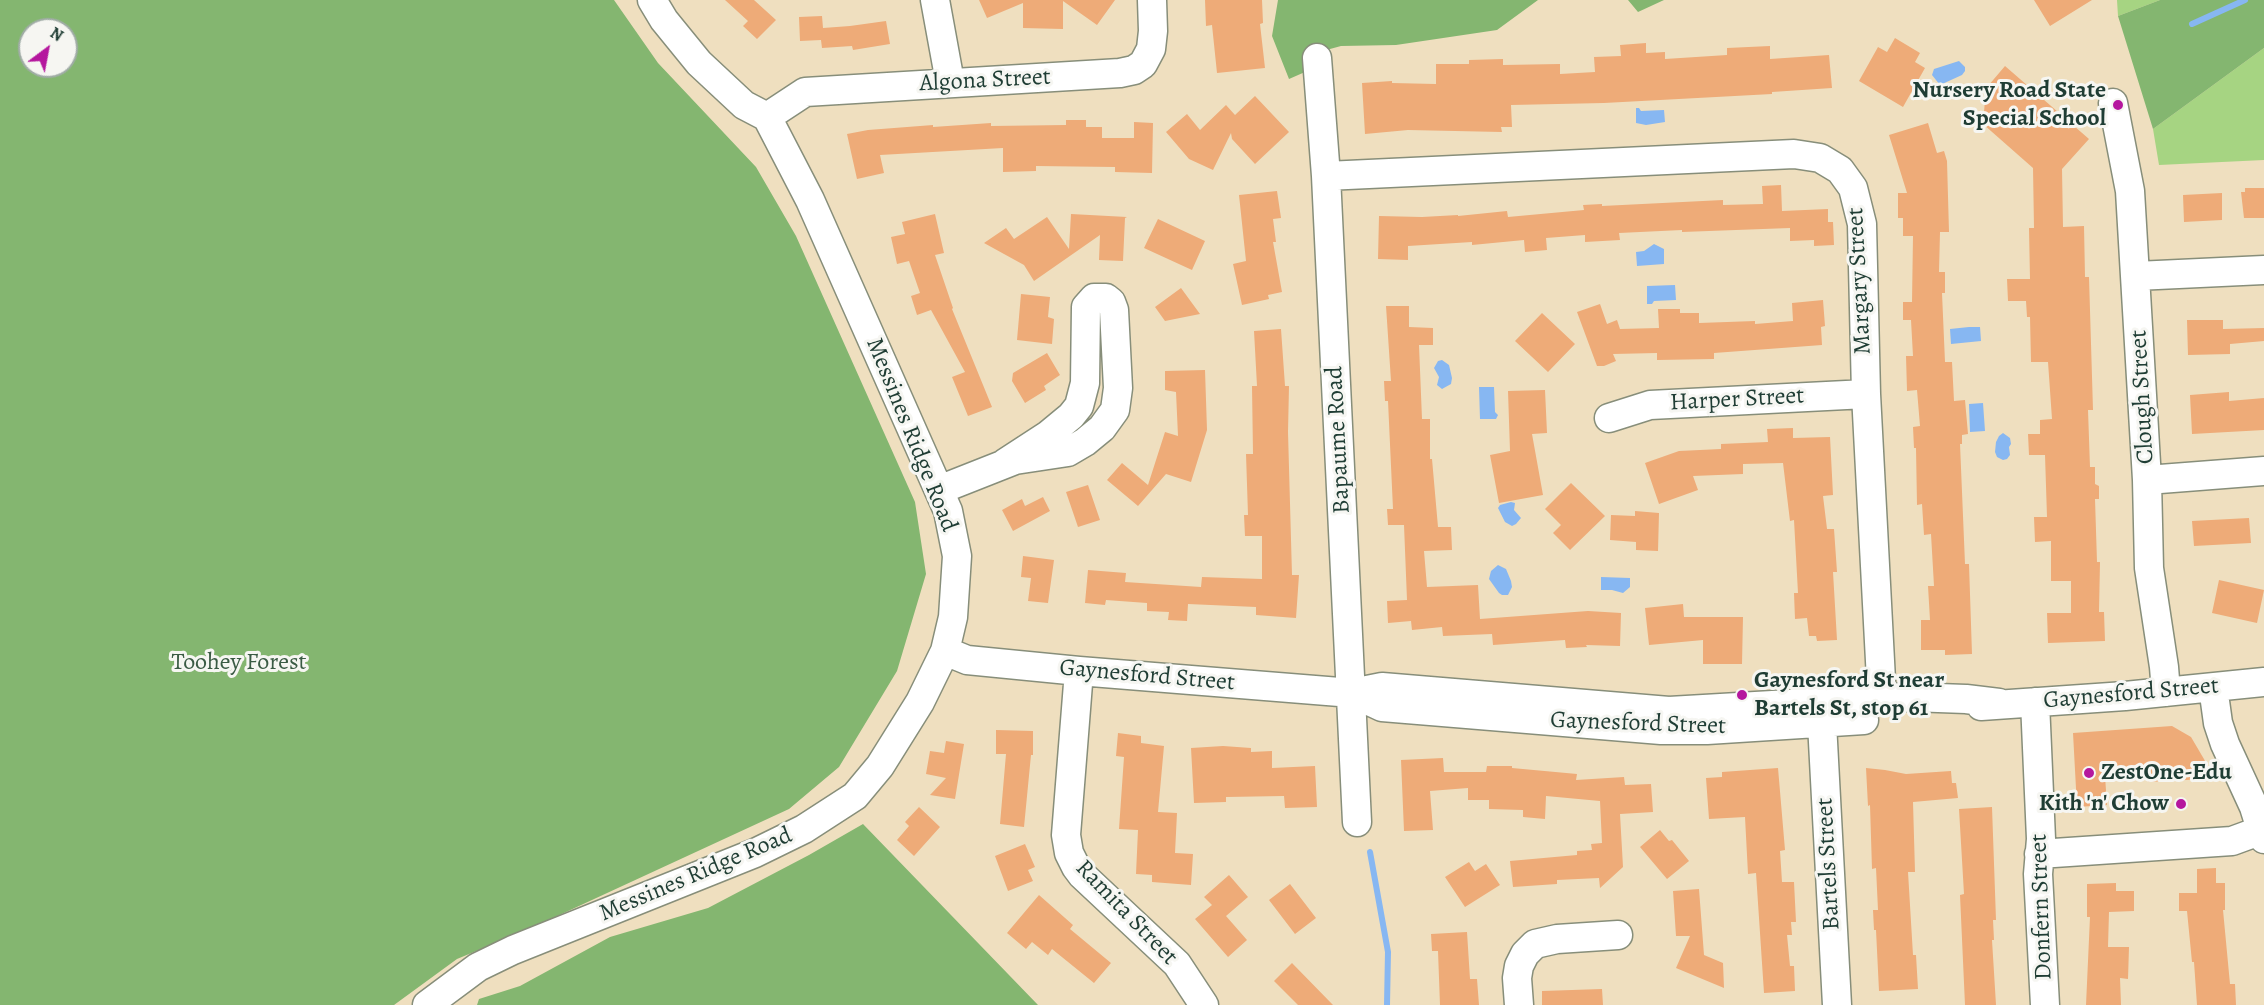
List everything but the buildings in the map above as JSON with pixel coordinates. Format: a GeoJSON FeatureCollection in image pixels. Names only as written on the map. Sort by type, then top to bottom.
{"type":"FeatureCollection","features":[{"type":"Feature","properties":{"kind":"street"},"geometry":{"type":"LineString","coordinates":[[652,0],[664,20],[699,63],[744,105],[767,117]]}},
{"type":"Feature","properties":{"kind":"street","name":"Algona Street"},"geometry":{"type":"LineString","coordinates":[[767,117],[805,92],[1120,73],[1134,70],[1143,64],[1151,49],[1152,0]]}},
{"type":"Feature","properties":{"kind":"street"},"geometry":{"type":"LineString","coordinates":[[935,2],[950,82]]}},
{"type":"Feature","properties":{"kind":"street","name":"Bapaume Road"},"geometry":{"type":"LineString","coordinates":[[1317,58],[1326,176],[1357,822]]}},
{"type":"Feature","properties":{"kind":"street","name":"Clough Street"},"geometry":{"type":"LineString","coordinates":[[2113,103],[2128,171],[2136,276],[2150,568],[2166,692]]}},
{"type":"Feature","properties":{"kind":"street","name":"Messines Ridge Road"},"geometry":{"type":"LineString","coordinates":[[427,1005],[478,967],[513,950],[755,853],[789,837],[855,796],[880,766],[920,702],[945,651],[953,617],[958,565],[952,527],[939,490],[810,200],[767,117]]}},
{"type":"Feature","properties":{"kind":"street","name":"Margary Street"},"geometry":{"type":"LineString","coordinates":[[1326,176],[1794,154],[1820,158],[1839,170],[1853,188],[1862,224],[1866,394],[1882,699]]}},
{"type":"Feature","properties":{"kind":"street"},"geometry":{"type":"LineString","coordinates":[[2136,276],[2264,270]]}},
{"type":"Feature","properties":{"kind":"street"},"geometry":{"type":"LineString","coordinates":[[939,490],[1005,463],[1048,435],[1076,412],[1084,390],[1086,307],[1094,297],[1106,298],[1111,302],[1114,314],[1118,388],[1112,415],[1097,433],[1073,450],[1005,463]]}},
{"type":"Feature","properties":{"kind":"street","name":"Harper Street"},"geometry":{"type":"LineString","coordinates":[[1609,418],[1650,405],[1866,394]]}},
{"type":"Feature","properties":{"kind":"street"},"geometry":{"type":"LineString","coordinates":[[2147,480],[2264,471]]}},
{"type":"Feature","properties":{"kind":"street","name":"Gaynesford Street"},"geometry":{"type":"LineString","coordinates":[[945,651],[967,660],[1078,671],[1352,693],[1382,687],[1685,711],[1882,699],[1937,698],[1999,703],[2035,702],[2264,682]]}},
{"type":"Feature","properties":{"kind":"street","name":"Ramita Street"},"geometry":{"type":"LineString","coordinates":[[1078,671],[1066,835],[1069,853],[1082,875],[1177,964],[1204,1005]]}},
{"type":"Feature","properties":{"kind":"street"},"geometry":{"type":"LineString","coordinates":[[2039,854],[2232,841],[2263,835],[2254,807],[2224,744],[2218,723],[2213,687]]}},
{"type":"Feature","properties":{"kind":"street","name":"Gaynesford Street"},"geometry":{"type":"LineString","coordinates":[[1352,693],[1382,707],[1661,730],[1707,730],[1822,723],[1919,715],[1999,703]]}},
{"type":"Feature","properties":{"kind":"street","name":"Donfern Street"},"geometry":{"type":"LineString","coordinates":[[2035,702],[2041,839],[2038,874],[2045,1005]]}},
{"type":"Feature","properties":{"kind":"street","name":"Bartels Street"},"geometry":{"type":"LineString","coordinates":[[1822,723],[1837,1005]]}},
{"type":"Feature","properties":{"kind":"street"},"geometry":{"type":"LineString","coordinates":[[1519,1005],[1517,978],[1519,966],[1525,954],[1535,945],[1557,939],[1618,935]]}},
{"type":"Feature","properties":{"kind":"green space","name":"Toohey Forest"},"geometry":{"type":"Polygon","coordinates":[[[0,0],[614,0],[658,63],[756,167],[796,236],[915,502],[926,574],[897,671],[839,767],[789,809],[527,930],[457,959],[394,1005],[0,1005],[0,0]]]}},
{"type":"Feature","properties":{"kind":"green space"},"geometry":{"type":"Polygon","coordinates":[[[1278,0],[1538,0],[1497,30],[1396,45],[1341,46],[1319,52],[1305,72],[1289,79],[1272,36],[1278,0]]]}},
{"type":"Feature","properties":{"kind":"green space"},"geometry":{"type":"Polygon","coordinates":[[[1628,0],[1664,0],[1638,12],[1628,0]]]}},
{"type":"Feature","properties":{"kind":"green space"},"geometry":{"type":"Polygon","coordinates":[[[2117,0],[2160,0],[2118,16],[2117,0]]]}},
{"type":"Feature","properties":{"kind":"green space"},"geometry":{"type":"Polygon","coordinates":[[[2160,0],[2264,0],[2264,48],[2153,129],[2118,16],[2160,0]]]}},
{"type":"Feature","properties":{"kind":"green space"},"geometry":{"type":"Polygon","coordinates":[[[2264,48],[2264,160],[2159,165],[2153,129],[2264,48]]]}},
{"type":"Feature","properties":{"kind":"green space"},"geometry":{"type":"Polygon","coordinates":[[[863,824],[1038,1005],[477,1005],[479,999],[520,986],[610,937],[708,908],[863,824]]]}},
{"type":"Feature","properties":{"kind":"water"},"geometry":{"type":"Polygon","coordinates":[[[1959,61],[1965,67],[1962,75],[1940,85],[1932,75],[1934,69],[1959,61]]]}},
{"type":"Feature","properties":{"kind":"water"},"geometry":{"type":"Polygon","coordinates":[[[1636,108],[1641,111],[1664,110],[1665,122],[1646,125],[1636,123],[1636,108]]]}},
{"type":"Feature","properties":{"kind":"water"},"geometry":{"type":"Polygon","coordinates":[[[1654,244],[1664,249],[1664,264],[1637,266],[1636,252],[1644,251],[1654,244]]]}},
{"type":"Feature","properties":{"kind":"water"},"geometry":{"type":"Polygon","coordinates":[[[1675,285],[1676,300],[1654,301],[1652,304],[1647,304],[1647,286],[1675,285]]]}},
{"type":"Feature","properties":{"kind":"water"},"geometry":{"type":"Polygon","coordinates":[[[1980,327],[1981,341],[1951,344],[1950,329],[1980,327]]]}},
{"type":"Feature","properties":{"kind":"water"},"geometry":{"type":"Polygon","coordinates":[[[1442,360],[1449,365],[1452,378],[1451,384],[1442,389],[1437,385],[1439,377],[1434,368],[1438,361],[1442,360]]]}},
{"type":"Feature","properties":{"kind":"water"},"geometry":{"type":"Polygon","coordinates":[[[1479,387],[1494,387],[1495,412],[1498,415],[1496,419],[1480,419],[1479,387]]]}},
{"type":"Feature","properties":{"kind":"water"},"geometry":{"type":"Polygon","coordinates":[[[1983,403],[1985,431],[1970,432],[1969,404],[1983,403]]]}},
{"type":"Feature","properties":{"kind":"water"},"geometry":{"type":"Polygon","coordinates":[[[2003,433],[2010,438],[2011,444],[2010,455],[2003,460],[1997,457],[1995,452],[1996,442],[2003,433]]]}},
{"type":"Feature","properties":{"kind":"water"},"geometry":{"type":"Polygon","coordinates":[[[1515,503],[1514,510],[1521,518],[1512,526],[1505,522],[1498,508],[1500,505],[1515,503]]]}},
{"type":"Feature","properties":{"kind":"water"},"geometry":{"type":"Polygon","coordinates":[[[1498,565],[1506,569],[1511,581],[1512,587],[1508,595],[1499,593],[1489,579],[1491,571],[1498,565]]]}},
{"type":"Feature","properties":{"kind":"water"},"geometry":{"type":"Polygon","coordinates":[[[1601,577],[1630,578],[1630,587],[1623,593],[1601,590],[1601,577]]]}},
{"type":"Feature","properties":{"kind":"waterway"},"geometry":{"type":"LineString","coordinates":[[2192,24],[2245,0]]}},
{"type":"Feature","properties":{"kind":"waterway"},"geometry":{"type":"LineString","coordinates":[[1370,852],[1388,952],[1387,1005]]}},
{"type":"Feature","properties":{"kind":"place","name":"Nursery Road State Special School"},"geometry":{"type":"Point","coordinates":[2118,105]}},
{"type":"Feature","properties":{"kind":"place","name":"Gaynesford St near Bartels St, stop 61"},"geometry":{"type":"Point","coordinates":[1742,695]}},
{"type":"Feature","properties":{"kind":"place","name":"ZestOne-Edu"},"geometry":{"type":"Point","coordinates":[2089,773]}},
{"type":"Feature","properties":{"kind":"place","name":"Kith 'n' Chow"},"geometry":{"type":"Point","coordinates":[2181,804]}}]}
